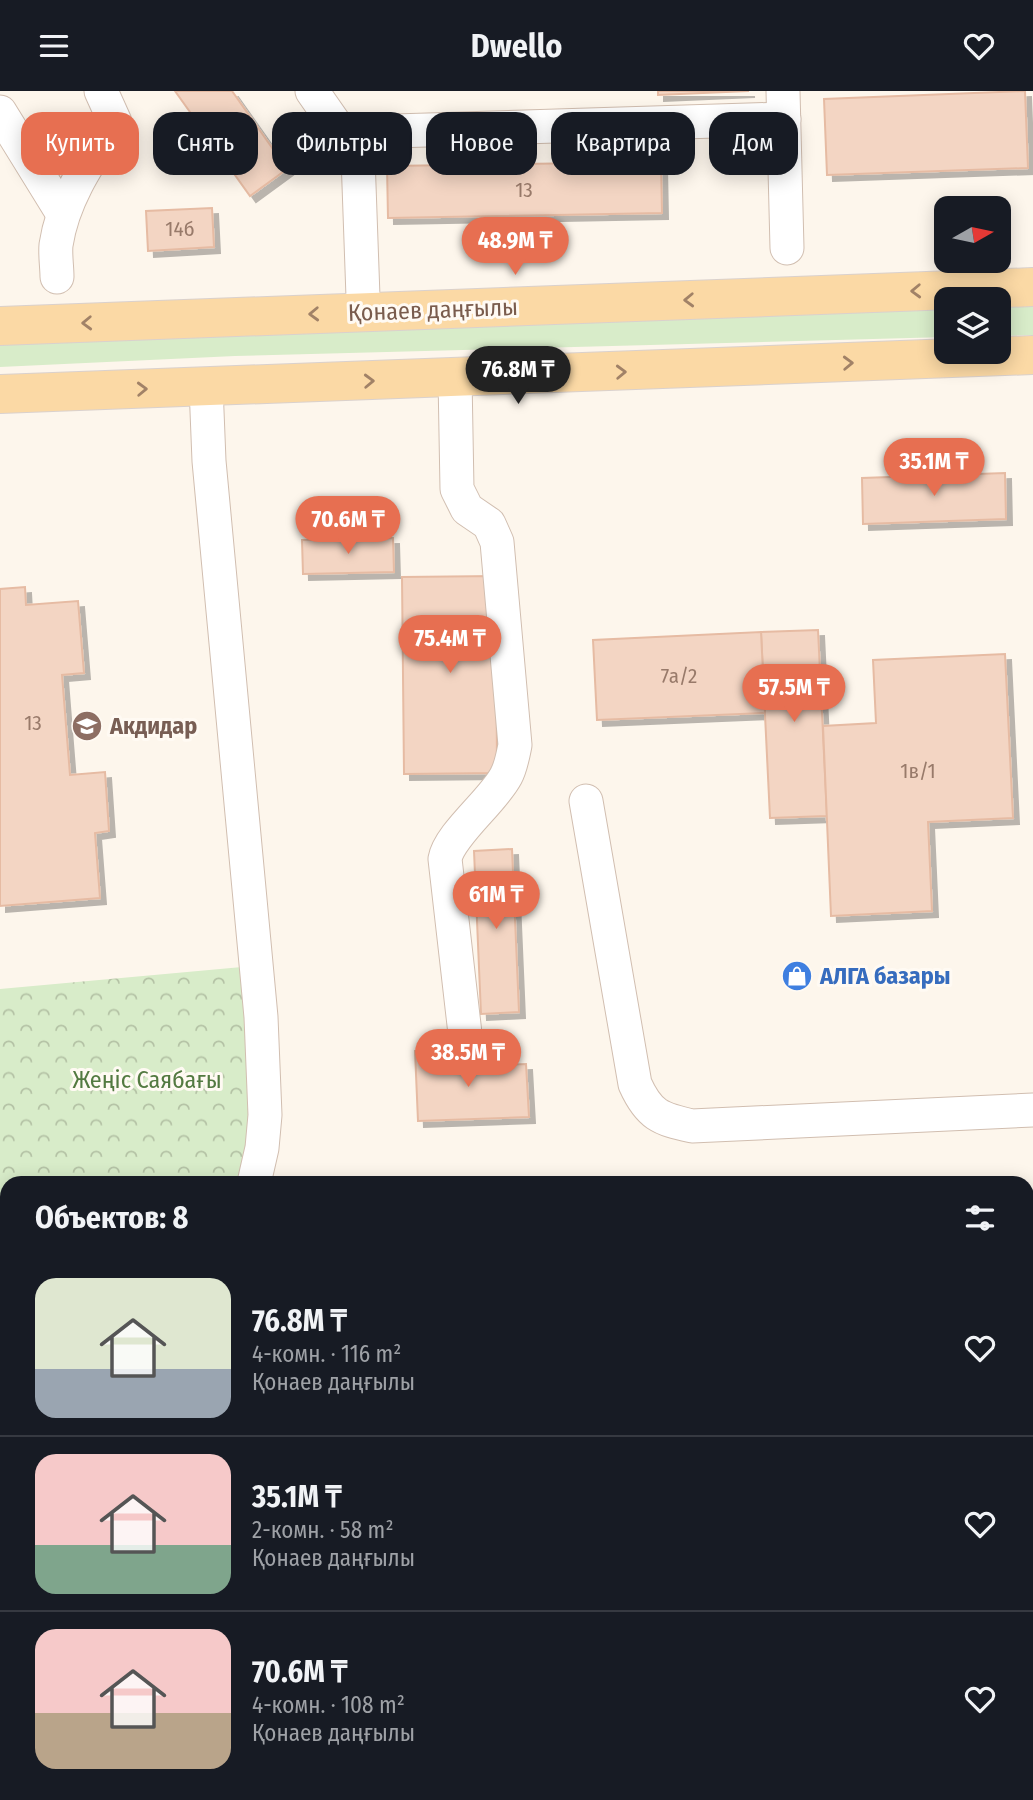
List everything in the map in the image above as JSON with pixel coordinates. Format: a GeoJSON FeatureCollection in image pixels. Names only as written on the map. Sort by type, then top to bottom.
{"type":"FeatureCollection","features":[{"type":"Feature","properties":{"kind":"main road","name":"Қонаев даңғылы"},"geometry":{"type":"LineString","coordinates":[[0,326],[1033,287]]}},
{"type":"Feature","properties":{"kind":"main road"},"geometry":{"type":"LineString","coordinates":[[0,394],[1033,355]]}},
{"type":"Feature","properties":{"kind":"street"},"geometry":{"type":"LineString","coordinates":[[57,277],[56,247],[63,214],[80,177],[115,122],[101,91]]}},
{"type":"Feature","properties":{"kind":"street"},"geometry":{"type":"LineString","coordinates":[[312,91],[327,112]]}},
{"type":"Feature","properties":{"kind":"street"},"geometry":{"type":"LineString","coordinates":[[412,129],[783,105],[787,248]]}},
{"type":"Feature","properties":{"kind":"street"},"geometry":{"type":"LineString","coordinates":[[0,112],[63,214]]}},
{"type":"Feature","properties":{"kind":"street"},"geometry":{"type":"LineString","coordinates":[[359,175],[363,297]]}},
{"type":"Feature","properties":{"kind":"street"},"geometry":{"type":"LineString","coordinates":[[455,378],[457,489],[467,509],[489,524],[497,542],[515,745],[508,774],[453,842],[445,859],[467,1051]]}},
{"type":"Feature","properties":{"kind":"street"},"geometry":{"type":"LineString","coordinates":[[206,387],[209,461],[261,1017],[265,1115],[256,1176]]}},
{"type":"Feature","properties":{"kind":"street"},"geometry":{"type":"LineString","coordinates":[[586,801],[635,1084],[643,1102],[654,1113],[672,1122],[692,1126],[1033,1110]]}},
{"type":"Feature","properties":{"kind":"green space"},"geometry":{"type":"Polygon","coordinates":[[[1033,298],[1033,335],[1011,336],[1011,299],[1033,298]]]}},
{"type":"Feature","properties":{"kind":"green space"},"geometry":{"type":"Polygon","coordinates":[[[934,303],[934,337],[235,356],[0,367],[0,339],[934,303]]]}},
{"type":"Feature","properties":{"kind":"green space","name":"Жеңіс Саябағы"},"geometry":{"type":"Polygon","coordinates":[[[253,966],[255,1162],[247,1176],[0,1176],[0,989],[253,966]]]}},
{"type":"Feature","properties":{"kind":"building"},"geometry":{"type":"Polygon","coordinates":[[[175,91],[232,91],[247,112],[190,112],[175,91]]]}},
{"type":"Feature","properties":{"kind":"building"},"geometry":{"type":"Polygon","coordinates":[[[658,91],[749,91],[658,95],[658,91]]]}},
{"type":"Feature","properties":{"kind":"building"},"geometry":{"type":"Polygon","coordinates":[[[1025,91],[1028,168],[827,175],[824,99],[1025,91]]]}},
{"type":"Feature","properties":{"kind":"building"},"geometry":{"type":"Polygon","coordinates":[[[258,128],[272,148],[272,175],[279,175],[250,196],[235,175],[258,175],[258,128]]]}},
{"type":"Feature","properties":{"kind":"building"},"geometry":{"type":"Polygon","coordinates":[[[537,164],[551,164],[551,175],[661,175],[662,213],[388,218],[387,175],[412,175],[412,166],[426,165],[426,175],[537,175],[537,164]]]}},
{"type":"Feature","properties":{"kind":"building"},"geometry":{"type":"Polygon","coordinates":[[[212,208],[214,247],[148,251],[146,211],[212,208]]]}},
{"type":"Feature","properties":{"kind":"building"},"geometry":{"type":"Polygon","coordinates":[[[1005,473],[1006,519],[863,524],[862,478],[1005,473]]]}},
{"type":"Feature","properties":{"kind":"building"},"geometry":{"type":"Polygon","coordinates":[[[393,538],[394,572],[303,574],[302,540],[393,538]]]}},
{"type":"Feature","properties":{"kind":"building"},"geometry":{"type":"Polygon","coordinates":[[[496,576],[497,773],[404,774],[402,577],[496,576]]]}},
{"type":"Feature","properties":{"kind":"building"},"geometry":{"type":"Polygon","coordinates":[[[25,587],[26,605],[78,601],[84,673],[62,675],[70,775],[105,772],[109,831],[95,833],[100,898],[0,906],[0,589],[25,587]]]}},
{"type":"Feature","properties":{"kind":"building"},"geometry":{"type":"Polygon","coordinates":[[[818,630],[827,816],[770,818],[761,632],[818,630]]]}},
{"type":"Feature","properties":{"kind":"building"},"geometry":{"type":"Polygon","coordinates":[[[761,632],[765,713],[597,720],[593,640],[761,632]]]}},
{"type":"Feature","properties":{"kind":"building"},"geometry":{"type":"Polygon","coordinates":[[[1005,654],[1013,818],[928,822],[932,911],[831,916],[823,726],[876,723],[873,660],[1005,654]]]}},
{"type":"Feature","properties":{"kind":"building"},"geometry":{"type":"Polygon","coordinates":[[[512,849],[519,1012],[481,1014],[474,851],[512,849]]]}},
{"type":"Feature","properties":{"kind":"building"},"geometry":{"type":"Polygon","coordinates":[[[451,1049],[451,1067],[526,1064],[529,1117],[418,1121],[415,1051],[451,1049]]]}},
{"type":"Feature","properties":{"kind":"place","name":"Акдидар"},"geometry":{"type":"Point","coordinates":[87,726]}},
{"type":"Feature","properties":{"kind":"place","name":"АЛГА базары"},"geometry":{"type":"Point","coordinates":[797,976]}}]}
